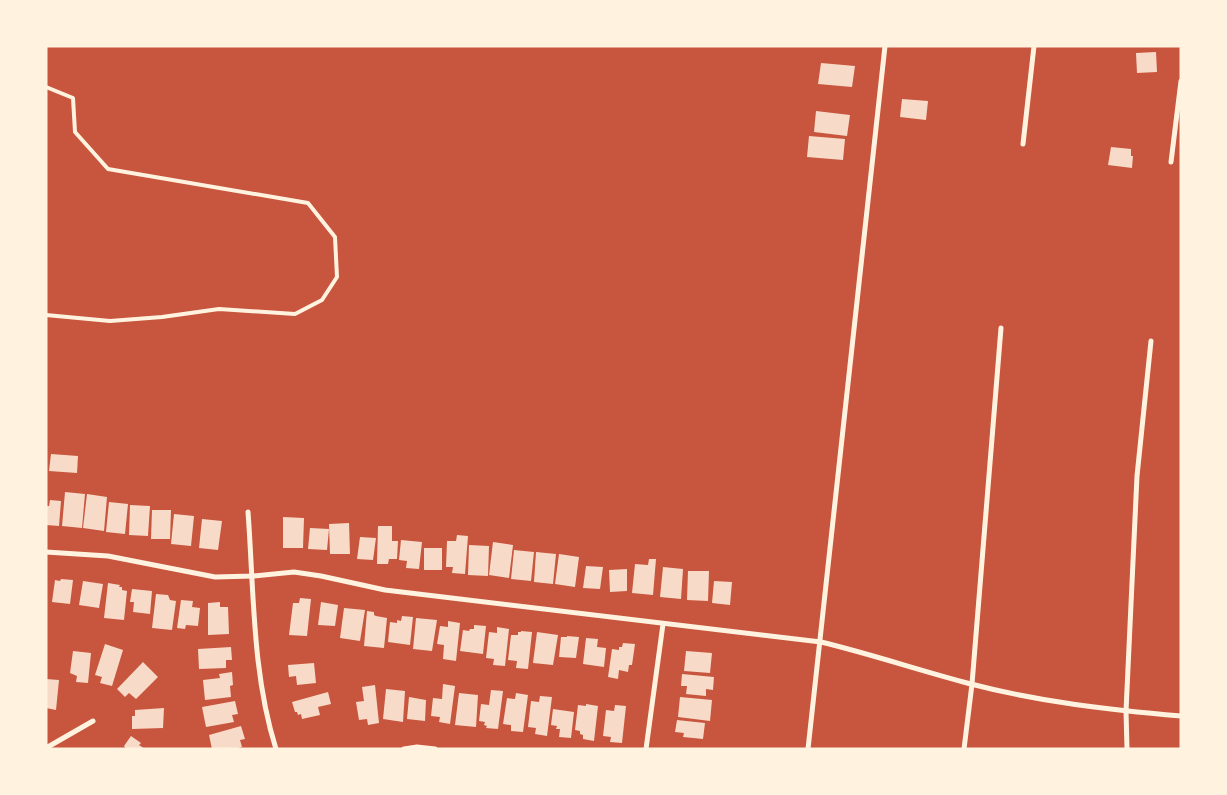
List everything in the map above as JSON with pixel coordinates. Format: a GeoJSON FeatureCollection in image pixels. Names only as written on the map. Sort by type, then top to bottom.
{"type":"FeatureCollection","features":[{"type":"Feature","properties":{"kind":"street"},"geometry":{"type":"LineString","coordinates":[[808,749],[885,46]]}},
{"type":"Feature","properties":{"kind":"street"},"geometry":{"type":"LineString","coordinates":[[1022,144],[1034,46]]}},
{"type":"Feature","properties":{"kind":"street"},"geometry":{"type":"LineString","coordinates":[[1171,162],[1181,81]]}},
{"type":"Feature","properties":{"kind":"street"},"geometry":{"type":"LineString","coordinates":[[964,749],[972,684],[1001,328]]}},
{"type":"Feature","properties":{"kind":"street"},"geometry":{"type":"LineString","coordinates":[[1127,749],[1126,711],[1137,476],[1151,341]]}},
{"type":"Feature","properties":{"kind":"street"},"geometry":{"type":"LineString","coordinates":[[248,512],[260,682],[267,721],[276,749]]}},
{"type":"Feature","properties":{"kind":"street"},"geometry":{"type":"LineString","coordinates":[[46,552],[108,556],[215,577],[294,572],[386,590],[821,642],[972,684],[1051,702],[1181,716]]}},
{"type":"Feature","properties":{"kind":"street"},"geometry":{"type":"LineString","coordinates":[[646,749],[663,624]]}},
{"type":"Feature","properties":{"kind":"street"},"geometry":{"type":"LineString","coordinates":[[46,748],[93,720]]}},
{"type":"Feature","properties":{"kind":"street"},"geometry":{"type":"LineString","coordinates":[[404,749],[417,747],[435,749]]}},
{"type":"Feature","properties":{"kind":"lane"},"geometry":{"type":"LineString","coordinates":[[46,87],[73,98],[75,132],[108,168],[308,203],[335,237],[336,277],[322,300],[294,314],[219,310],[110,321],[46,315]]}},
{"type":"Feature","properties":{"kind":"building"},"geometry":{"type":"Polygon","coordinates":[[[1156,52],[1157,72],[1137,73],[1136,53],[1156,52]]]}},
{"type":"Feature","properties":{"kind":"building"},"geometry":{"type":"Polygon","coordinates":[[[821,63],[855,66],[852,87],[818,84],[821,63]]]}},
{"type":"Feature","properties":{"kind":"building"},"geometry":{"type":"Polygon","coordinates":[[[902,99],[928,101],[926,120],[900,117],[902,99]]]}},
{"type":"Feature","properties":{"kind":"building"},"geometry":{"type":"Polygon","coordinates":[[[816,111],[850,115],[847,136],[814,132],[816,111]]]}},
{"type":"Feature","properties":{"kind":"building"},"geometry":{"type":"Polygon","coordinates":[[[809,136],[845,139],[843,160],[807,157],[809,136]]]}},
{"type":"Feature","properties":{"kind":"building"},"geometry":{"type":"Polygon","coordinates":[[[1111,147],[1131,149],[1131,156],[1133,156],[1132,168],[1108,165],[1111,147]]]}},
{"type":"Feature","properties":{"kind":"building"},"geometry":{"type":"Polygon","coordinates":[[[51,454],[78,456],[77,473],[49,471],[51,454]]]}},
{"type":"Feature","properties":{"kind":"building"},"geometry":{"type":"Polygon","coordinates":[[[65,492],[85,494],[82,528],[62,526],[65,492]]]}},
{"type":"Feature","properties":{"kind":"building"},"geometry":{"type":"Polygon","coordinates":[[[87,494],[107,497],[104,531],[83,528],[87,494]]]}},
{"type":"Feature","properties":{"kind":"building"},"geometry":{"type":"Polygon","coordinates":[[[50,500],[61,501],[59,526],[46,525],[46,506],[49,506],[50,500]]]}},
{"type":"Feature","properties":{"kind":"building"},"geometry":{"type":"Polygon","coordinates":[[[109,502],[128,504],[125,534],[106,532],[109,502]]]}},
{"type":"Feature","properties":{"kind":"building"},"geometry":{"type":"Polygon","coordinates":[[[130,505],[150,506],[148,536],[129,535],[130,505]]]}},
{"type":"Feature","properties":{"kind":"building"},"geometry":{"type":"Polygon","coordinates":[[[152,510],[171,510],[170,539],[151,539],[152,510]]]}},
{"type":"Feature","properties":{"kind":"building"},"geometry":{"type":"Polygon","coordinates":[[[174,514],[194,516],[191,546],[171,544],[174,514]]]}},
{"type":"Feature","properties":{"kind":"building"},"geometry":{"type":"Polygon","coordinates":[[[283,517],[304,518],[303,548],[283,548],[283,517]]]}},
{"type":"Feature","properties":{"kind":"building"},"geometry":{"type":"Polygon","coordinates":[[[202,519],[222,521],[218,550],[199,548],[202,519]]]}},
{"type":"Feature","properties":{"kind":"building"},"geometry":{"type":"Polygon","coordinates":[[[349,523],[350,554],[330,554],[329,524],[349,523]]]}},
{"type":"Feature","properties":{"kind":"building"},"geometry":{"type":"Polygon","coordinates":[[[378,526],[392,526],[392,541],[398,541],[397,559],[389,559],[388,564],[377,564],[378,526]]]}},
{"type":"Feature","properties":{"kind":"building"},"geometry":{"type":"Polygon","coordinates":[[[310,528],[329,529],[327,550],[308,549],[310,528]]]}},
{"type":"Feature","properties":{"kind":"building"},"geometry":{"type":"Polygon","coordinates":[[[457,535],[468,536],[465,574],[452,573],[453,567],[446,567],[447,541],[456,541],[457,535]]]}},
{"type":"Feature","properties":{"kind":"building"},"geometry":{"type":"Polygon","coordinates":[[[360,537],[376,538],[373,560],[357,559],[360,537]]]}},
{"type":"Feature","properties":{"kind":"building"},"geometry":{"type":"Polygon","coordinates":[[[401,540],[422,542],[419,569],[406,568],[407,561],[399,560],[401,540]]]}},
{"type":"Feature","properties":{"kind":"building"},"geometry":{"type":"Polygon","coordinates":[[[493,542],[513,545],[509,578],[489,575],[493,542]]]}},
{"type":"Feature","properties":{"kind":"building"},"geometry":{"type":"Polygon","coordinates":[[[469,545],[489,546],[488,576],[468,575],[469,545]]]}},
{"type":"Feature","properties":{"kind":"building"},"geometry":{"type":"Polygon","coordinates":[[[424,548],[442,548],[442,570],[424,570],[424,548]]]}},
{"type":"Feature","properties":{"kind":"building"},"geometry":{"type":"Polygon","coordinates":[[[514,550],[534,552],[531,581],[511,579],[514,550]]]}},
{"type":"Feature","properties":{"kind":"building"},"geometry":{"type":"Polygon","coordinates":[[[536,552],[556,554],[553,584],[534,582],[536,552]]]}},
{"type":"Feature","properties":{"kind":"building"},"geometry":{"type":"Polygon","coordinates":[[[559,554],[579,557],[575,587],[555,584],[559,554]]]}},
{"type":"Feature","properties":{"kind":"building"},"geometry":{"type":"Polygon","coordinates":[[[649,559],[656,559],[653,595],[632,593],[635,564],[648,565],[649,559]]]}},
{"type":"Feature","properties":{"kind":"building"},"geometry":{"type":"Polygon","coordinates":[[[586,566],[603,567],[600,589],[583,588],[586,566]]]}},
{"type":"Feature","properties":{"kind":"building"},"geometry":{"type":"Polygon","coordinates":[[[663,567],[683,569],[681,599],[660,597],[663,567]]]}},
{"type":"Feature","properties":{"kind":"building"},"geometry":{"type":"Polygon","coordinates":[[[627,569],[627,591],[610,592],[609,570],[627,569]]]}},
{"type":"Feature","properties":{"kind":"building"},"geometry":{"type":"Polygon","coordinates":[[[688,571],[709,571],[708,601],[687,600],[688,571]]]}},
{"type":"Feature","properties":{"kind":"building"},"geometry":{"type":"Polygon","coordinates":[[[61,579],[73,580],[70,604],[52,602],[55,580],[60,581],[61,579]]]}},
{"type":"Feature","properties":{"kind":"building"},"geometry":{"type":"Polygon","coordinates":[[[83,581],[103,584],[99,608],[79,605],[83,581]]]}},
{"type":"Feature","properties":{"kind":"building"},"geometry":{"type":"Polygon","coordinates":[[[714,581],[732,582],[730,605],[712,603],[714,581]]]}},
{"type":"Feature","properties":{"kind":"building"},"geometry":{"type":"Polygon","coordinates":[[[108,583],[120,585],[119,587],[122,587],[122,590],[127,591],[124,620],[104,618],[108,583]]]}},
{"type":"Feature","properties":{"kind":"building"},"geometry":{"type":"Polygon","coordinates":[[[132,589],[152,591],[150,614],[133,612],[134,602],[130,602],[132,589]]]}},
{"type":"Feature","properties":{"kind":"building"},"geometry":{"type":"Polygon","coordinates":[[[156,594],[168,595],[170,600],[176,601],[172,630],[152,628],[156,594]]]}},
{"type":"Feature","properties":{"kind":"building"},"geometry":{"type":"Polygon","coordinates":[[[300,598],[311,599],[307,636],[289,635],[293,603],[299,603],[300,598]]]}},
{"type":"Feature","properties":{"kind":"building"},"geometry":{"type":"Polygon","coordinates":[[[181,600],[193,601],[192,607],[200,608],[198,626],[186,625],[185,629],[177,628],[181,600]]]}},
{"type":"Feature","properties":{"kind":"building"},"geometry":{"type":"Polygon","coordinates":[[[220,602],[220,607],[228,607],[229,634],[208,635],[208,603],[220,602]]]}},
{"type":"Feature","properties":{"kind":"building"},"geometry":{"type":"Polygon","coordinates":[[[321,602],[338,605],[335,626],[318,625],[321,602]]]}},
{"type":"Feature","properties":{"kind":"building"},"geometry":{"type":"Polygon","coordinates":[[[344,608],[365,610],[360,641],[340,638],[344,608]]]}},
{"type":"Feature","properties":{"kind":"building"},"geometry":{"type":"Polygon","coordinates":[[[367,611],[374,612],[376,616],[387,618],[384,648],[364,646],[367,611]]]}},
{"type":"Feature","properties":{"kind":"building"},"geometry":{"type":"Polygon","coordinates":[[[402,616],[413,617],[410,645],[388,642],[390,622],[397,623],[397,620],[401,621],[402,616]]]}},
{"type":"Feature","properties":{"kind":"building"},"geometry":{"type":"Polygon","coordinates":[[[416,618],[437,620],[432,651],[413,649],[416,618]]]}},
{"type":"Feature","properties":{"kind":"building"},"geometry":{"type":"Polygon","coordinates":[[[448,621],[460,623],[456,661],[443,659],[444,645],[437,644],[440,626],[448,627],[448,621]]]}},
{"type":"Feature","properties":{"kind":"building"},"geometry":{"type":"Polygon","coordinates":[[[474,625],[486,626],[483,654],[460,651],[463,630],[469,631],[474,629],[474,625]]]}},
{"type":"Feature","properties":{"kind":"building"},"geometry":{"type":"Polygon","coordinates":[[[497,627],[509,629],[505,666],[493,665],[494,659],[486,658],[489,632],[497,633],[497,627]]]}},
{"type":"Feature","properties":{"kind":"building"},"geometry":{"type":"Polygon","coordinates":[[[518,632],[532,632],[528,669],[516,668],[517,661],[508,660],[511,635],[518,635],[518,632]]]}},
{"type":"Feature","properties":{"kind":"building"},"geometry":{"type":"Polygon","coordinates":[[[537,632],[558,635],[553,665],[533,663],[537,632]]]}},
{"type":"Feature","properties":{"kind":"building"},"geometry":{"type":"Polygon","coordinates":[[[561,637],[579,637],[576,658],[559,657],[561,637]]]}},
{"type":"Feature","properties":{"kind":"building"},"geometry":{"type":"Polygon","coordinates":[[[586,638],[598,639],[597,647],[606,648],[604,667],[583,664],[586,638]]]}},
{"type":"Feature","properties":{"kind":"building"},"geometry":{"type":"Polygon","coordinates":[[[623,643],[635,644],[632,665],[629,665],[628,672],[619,670],[618,679],[608,677],[612,649],[619,650],[623,643]]]}},
{"type":"Feature","properties":{"kind":"building"},"geometry":{"type":"Polygon","coordinates":[[[105,644],[123,650],[112,686],[100,683],[102,677],[95,675],[105,644]]]}},
{"type":"Feature","properties":{"kind":"building"},"geometry":{"type":"Polygon","coordinates":[[[231,647],[232,660],[226,660],[226,668],[199,669],[198,649],[231,647]]]}},
{"type":"Feature","properties":{"kind":"building"},"geometry":{"type":"Polygon","coordinates":[[[73,651],[91,653],[88,683],[76,682],[77,676],[70,673],[73,651]]]}},
{"type":"Feature","properties":{"kind":"building"},"geometry":{"type":"Polygon","coordinates":[[[686,651],[712,653],[710,673],[684,671],[686,651]]]}},
{"type":"Feature","properties":{"kind":"building"},"geometry":{"type":"Polygon","coordinates":[[[143,662],[158,677],[136,699],[129,693],[125,697],[117,689],[143,662]]]}},
{"type":"Feature","properties":{"kind":"building"},"geometry":{"type":"Polygon","coordinates":[[[314,663],[316,683],[297,685],[296,676],[289,677],[288,665],[314,663]]]}},
{"type":"Feature","properties":{"kind":"building"},"geometry":{"type":"Polygon","coordinates":[[[232,672],[233,685],[230,686],[231,697],[205,700],[203,680],[220,678],[219,674],[232,672]]]}},
{"type":"Feature","properties":{"kind":"building"},"geometry":{"type":"Polygon","coordinates":[[[682,674],[714,677],[713,690],[706,689],[706,696],[686,694],[687,686],[681,686],[682,674]]]}},
{"type":"Feature","properties":{"kind":"building"},"geometry":{"type":"Polygon","coordinates":[[[46,679],[59,680],[56,710],[46,708],[46,679]]]}},
{"type":"Feature","properties":{"kind":"building"},"geometry":{"type":"Polygon","coordinates":[[[443,684],[455,686],[450,724],[439,722],[440,717],[431,716],[433,698],[442,699],[443,684]]]}},
{"type":"Feature","properties":{"kind":"building"},"geometry":{"type":"Polygon","coordinates":[[[375,685],[379,723],[368,725],[367,719],[359,720],[356,702],[364,701],[362,687],[375,685]]]}},
{"type":"Feature","properties":{"kind":"building"},"geometry":{"type":"Polygon","coordinates":[[[386,689],[405,691],[403,722],[383,719],[386,689]]]}},
{"type":"Feature","properties":{"kind":"building"},"geometry":{"type":"Polygon","coordinates":[[[491,690],[503,691],[498,729],[486,728],[485,722],[479,721],[481,704],[489,705],[491,690]]]}},
{"type":"Feature","properties":{"kind":"building"},"geometry":{"type":"Polygon","coordinates":[[[328,692],[331,704],[318,707],[320,715],[302,719],[301,714],[298,715],[295,712],[292,702],[328,692]]]}},
{"type":"Feature","properties":{"kind":"building"},"geometry":{"type":"Polygon","coordinates":[[[459,693],[478,695],[476,727],[455,725],[459,693]]]}},
{"type":"Feature","properties":{"kind":"building"},"geometry":{"type":"Polygon","coordinates":[[[516,693],[528,695],[523,732],[511,731],[511,725],[503,724],[507,698],[515,699],[516,693]]]}},
{"type":"Feature","properties":{"kind":"building"},"geometry":{"type":"Polygon","coordinates":[[[540,696],[552,697],[547,736],[535,734],[536,728],[528,727],[531,701],[539,702],[540,696]]]}},
{"type":"Feature","properties":{"kind":"building"},"geometry":{"type":"Polygon","coordinates":[[[409,697],[426,700],[425,721],[407,719],[409,697]]]}},
{"type":"Feature","properties":{"kind":"building"},"geometry":{"type":"Polygon","coordinates":[[[680,697],[712,700],[710,721],[678,717],[680,697]]]}},
{"type":"Feature","properties":{"kind":"building"},"geometry":{"type":"Polygon","coordinates":[[[235,701],[238,714],[232,715],[234,722],[206,727],[202,707],[235,701]]]}},
{"type":"Feature","properties":{"kind":"building"},"geometry":{"type":"Polygon","coordinates":[[[586,704],[598,706],[594,741],[583,739],[580,731],[575,730],[578,705],[586,706],[586,704]]]}},
{"type":"Feature","properties":{"kind":"building"},"geometry":{"type":"Polygon","coordinates":[[[615,705],[626,706],[622,743],[610,742],[611,737],[603,736],[606,710],[614,711],[615,705]]]}},
{"type":"Feature","properties":{"kind":"building"},"geometry":{"type":"Polygon","coordinates":[[[164,708],[163,728],[132,729],[132,716],[135,716],[135,710],[164,708]]]}},
{"type":"Feature","properties":{"kind":"building"},"geometry":{"type":"Polygon","coordinates":[[[553,709],[574,712],[571,738],[559,737],[560,729],[556,729],[557,726],[551,725],[553,709]]]}},
{"type":"Feature","properties":{"kind":"building"},"geometry":{"type":"Polygon","coordinates":[[[677,720],[705,723],[703,739],[683,737],[684,733],[675,732],[677,720]]]}},
{"type":"Feature","properties":{"kind":"building"},"geometry":{"type":"Polygon","coordinates":[[[241,726],[245,739],[240,740],[242,747],[235,749],[212,749],[209,735],[241,726]]]}},
{"type":"Feature","properties":{"kind":"building"},"geometry":{"type":"Polygon","coordinates":[[[131,736],[141,743],[139,745],[145,749],[126,749],[124,746],[131,736]]]}}]}
